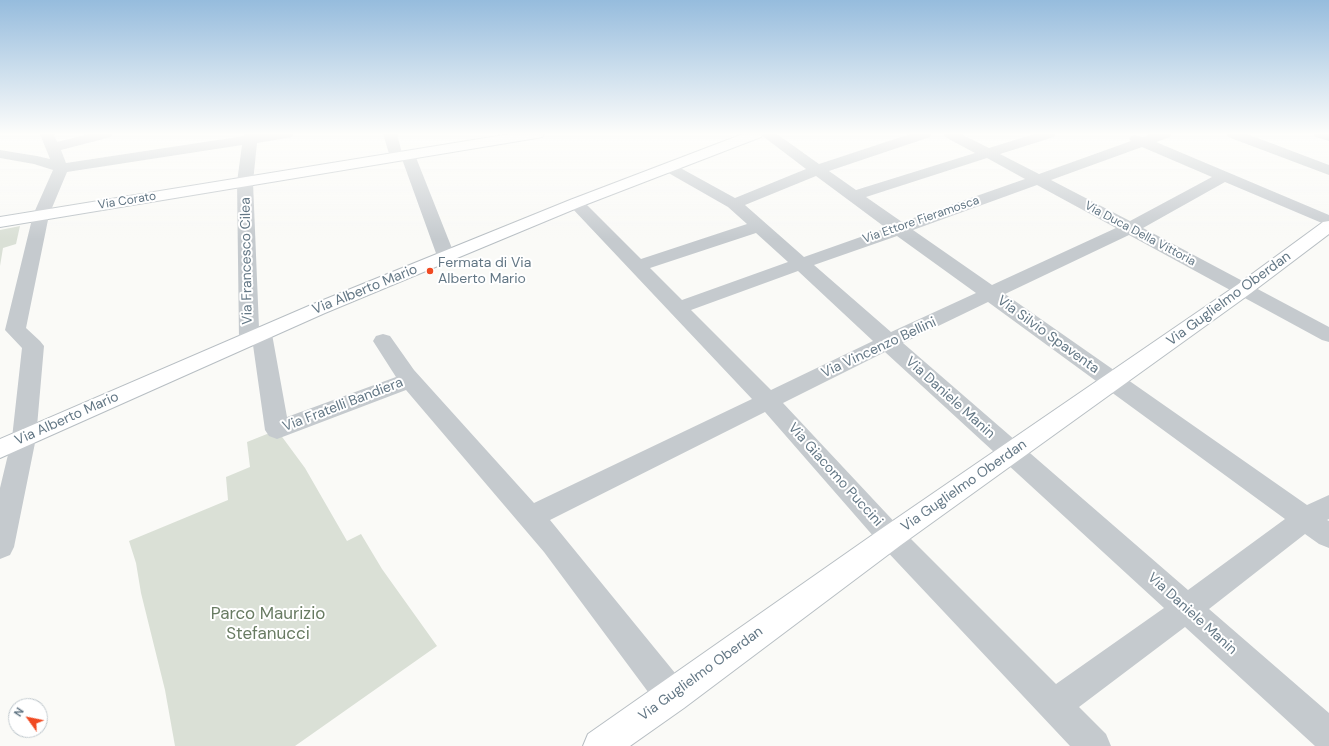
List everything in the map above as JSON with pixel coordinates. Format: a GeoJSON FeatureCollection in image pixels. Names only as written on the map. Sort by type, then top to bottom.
{"type":"FeatureCollection","features":[{"type":"Feature","properties":{"kind":"street"},"geometry":{"type":"LineString","coordinates":[[0,547],[24,438],[33,346],[15,330],[41,215],[61,169]]}},
{"type":"Feature","properties":{"kind":"street","name":"Via Francesco Cilea"},"geometry":{"type":"LineString","coordinates":[[247,169],[245,182],[255,336]]}},
{"type":"Feature","properties":{"kind":"street","name":"Via Corato"},"geometry":{"type":"LineString","coordinates":[[0,222],[325,169]]}},
{"type":"Feature","properties":{"kind":"street"},"geometry":{"type":"LineString","coordinates":[[408,169],[446,256]]}},
{"type":"Feature","properties":{"kind":"street","name":"Via Alberto Mario"},"geometry":{"type":"LineString","coordinates":[[0,449],[255,336],[576,203],[668,169]]}},
{"type":"Feature","properties":{"kind":"street","name":"Via Daniele Manin"},"geometry":{"type":"LineString","coordinates":[[671,169],[734,204],[1329,736]]}},
{"type":"Feature","properties":{"kind":"street"},"geometry":{"type":"LineString","coordinates":[[734,204],[822,169]]}},
{"type":"Feature","properties":{"kind":"street"},"geometry":{"type":"LineString","coordinates":[[853,196],[938,169]]}},
{"type":"Feature","properties":{"kind":"street","name":"Via Duca Della Vittoria"},"geometry":{"type":"LineString","coordinates":[[1018,169],[1329,335]]}},
{"type":"Feature","properties":{"kind":"street","name":"Via Ettore Fieramosca"},"geometry":{"type":"LineString","coordinates":[[678,308],[800,263],[1067,169]]}},
{"type":"Feature","properties":{"kind":"street"},"geometry":{"type":"LineString","coordinates":[[1208,169],[1329,221]]}},
{"type":"Feature","properties":{"kind":"street","name":"Via Silvio Spaventa"},"geometry":{"type":"LineString","coordinates":[[818,170],[1112,382],[1317,513],[1329,536]]}},
{"type":"Feature","properties":{"kind":"street","name":"Via Vincenzo Bellini"},"geometry":{"type":"LineString","coordinates":[[531,517],[888,342],[1130,228],[1225,176]]}},
{"type":"Feature","properties":{"kind":"street","name":"Via Giacomo Puccini"},"geometry":{"type":"LineString","coordinates":[[576,203],[768,401],[891,537],[1094,746]]}},
{"type":"Feature","properties":{"kind":"street"},"geometry":{"type":"LineString","coordinates":[[637,266],[759,226]]}},
{"type":"Feature","properties":{"kind":"street","name":"Via Guglielmo Oberdan"},"geometry":{"type":"LineString","coordinates":[[600,746],[672,696],[891,537],[1244,289],[1329,226]]}},
{"type":"Feature","properties":{"kind":"street","name":"Via Fratelli Bandiera"},"geometry":{"type":"LineString","coordinates":[[255,336],[277,430],[410,380]]}},
{"type":"Feature","properties":{"kind":"street"},"geometry":{"type":"LineString","coordinates":[[383,342],[410,380],[531,517],[672,696]]}},
{"type":"Feature","properties":{"kind":"street"},"geometry":{"type":"LineString","coordinates":[[1054,705],[1317,513]]}},
{"type":"Feature","properties":{"kind":"green space"},"geometry":{"type":"Polygon","coordinates":[[[20,226],[16,244],[3,248],[0,266],[0,230],[20,226]]]}},
{"type":"Feature","properties":{"kind":"green space","name":"Parco Maurizio Stefanucci"},"geometry":{"type":"Polygon","coordinates":[[[277,430],[305,468],[347,541],[361,534],[382,569],[437,646],[295,746],[175,746],[165,690],[141,593],[136,563],[129,541],[228,500],[226,477],[250,467],[247,442],[277,430]]]}},
{"type":"Feature","properties":{"kind":"place","name":"Fermata di Via Alberto Mario"},"geometry":{"type":"Point","coordinates":[430,271]}}]}
